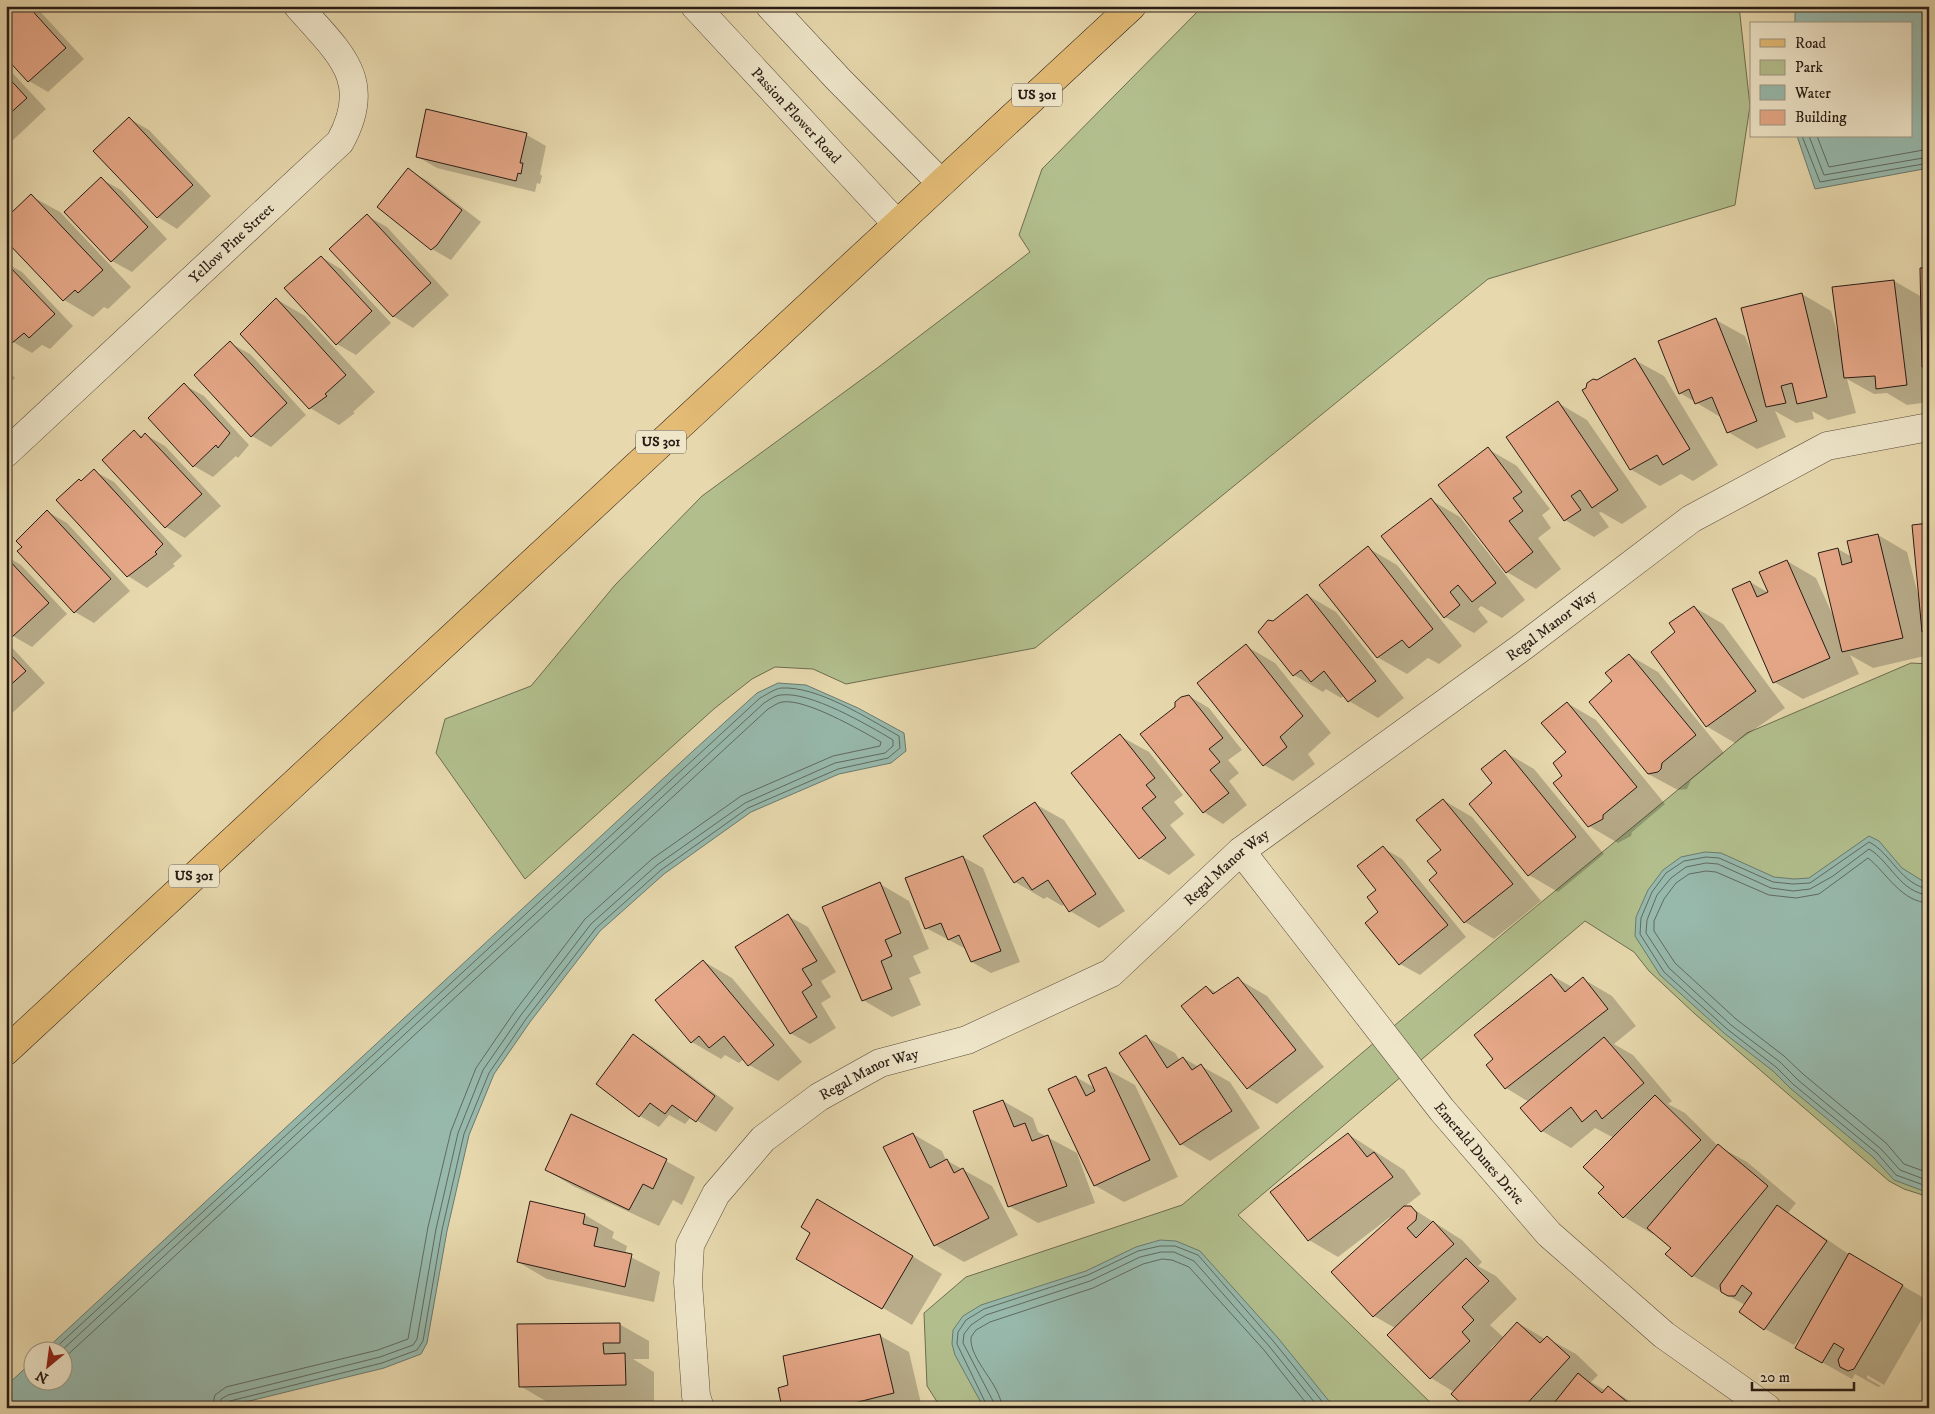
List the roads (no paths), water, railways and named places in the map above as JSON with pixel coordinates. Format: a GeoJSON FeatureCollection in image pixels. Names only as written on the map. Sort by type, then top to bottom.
{"type":"FeatureCollection","features":[{"type":"Feature","properties":{"kind":"main road","name":"US 301"},"geometry":{"type":"LineString","coordinates":[[6,1051],[1132,6]]}},
{"type":"Feature","properties":{"kind":"street","name":"Yellow Pine Street"},"geometry":{"type":"LineString","coordinates":[[6,453],[340,142],[348,126],[353,108],[355,91],[350,72],[341,55],[298,6]]}},
{"type":"Feature","properties":{"kind":"street","name":"Passion Flower Road"},"geometry":{"type":"LineString","coordinates":[[695,6],[897,224]]}},
{"type":"Feature","properties":{"kind":"street"},"geometry":{"type":"LineString","coordinates":[[770,6],[838,80],[941,183]]}},
{"type":"Feature","properties":{"kind":"street","name":"Regal Manor Way"},"geometry":{"type":"LineString","coordinates":[[700,1408],[696,1396],[688,1282],[690,1245],[716,1194],[763,1139],[819,1097],[880,1063],[966,1040],[1111,972],[1241,852],[1525,645],[1691,519],[1827,446],[1929,428]]}},
{"type":"Feature","properties":{"kind":"street","name":"Emerald Dunes Drive"},"geometry":{"type":"LineString","coordinates":[[1241,852],[1442,1110],[1549,1234],[1664,1335],[1767,1408]]}},
{"type":"Feature","properties":{"kind":"water"},"geometry":{"type":"Polygon","coordinates":[[[1795,6],[1929,6],[1929,168],[1815,189],[1798,138],[1912,138],[1912,22],[1795,22],[1795,6]]]}},
{"type":"Feature","properties":{"kind":"water"},"geometry":{"type":"Polygon","coordinates":[[[778,683],[806,685],[858,708],[904,733],[906,751],[891,763],[839,774],[751,812],[664,874],[600,931],[530,1022],[494,1074],[469,1135],[447,1231],[427,1343],[421,1354],[384,1368],[221,1408],[6,1408],[6,1386],[22,1371],[22,1392],[72,1392],[72,1342],[54,1342],[757,693],[778,683]]]}},
{"type":"Feature","properties":{"kind":"water"},"geometry":{"type":"Polygon","coordinates":[[[1869,836],[1879,841],[1902,868],[1929,885],[1929,1193],[1894,1180],[1873,1157],[1790,1088],[1773,1071],[1724,1033],[1660,975],[1635,936],[1636,917],[1648,890],[1663,870],[1681,857],[1705,852],[1721,853],[1774,877],[1809,878],[1869,836]]]}},
{"type":"Feature","properties":{"kind":"water"},"geometry":{"type":"Polygon","coordinates":[[[1160,1240],[1176,1241],[1200,1251],[1278,1338],[1329,1401],[1342,1408],[984,1408],[955,1355],[952,1344],[953,1330],[963,1316],[981,1305],[1086,1271],[1136,1247],[1160,1240]]]}}]}
